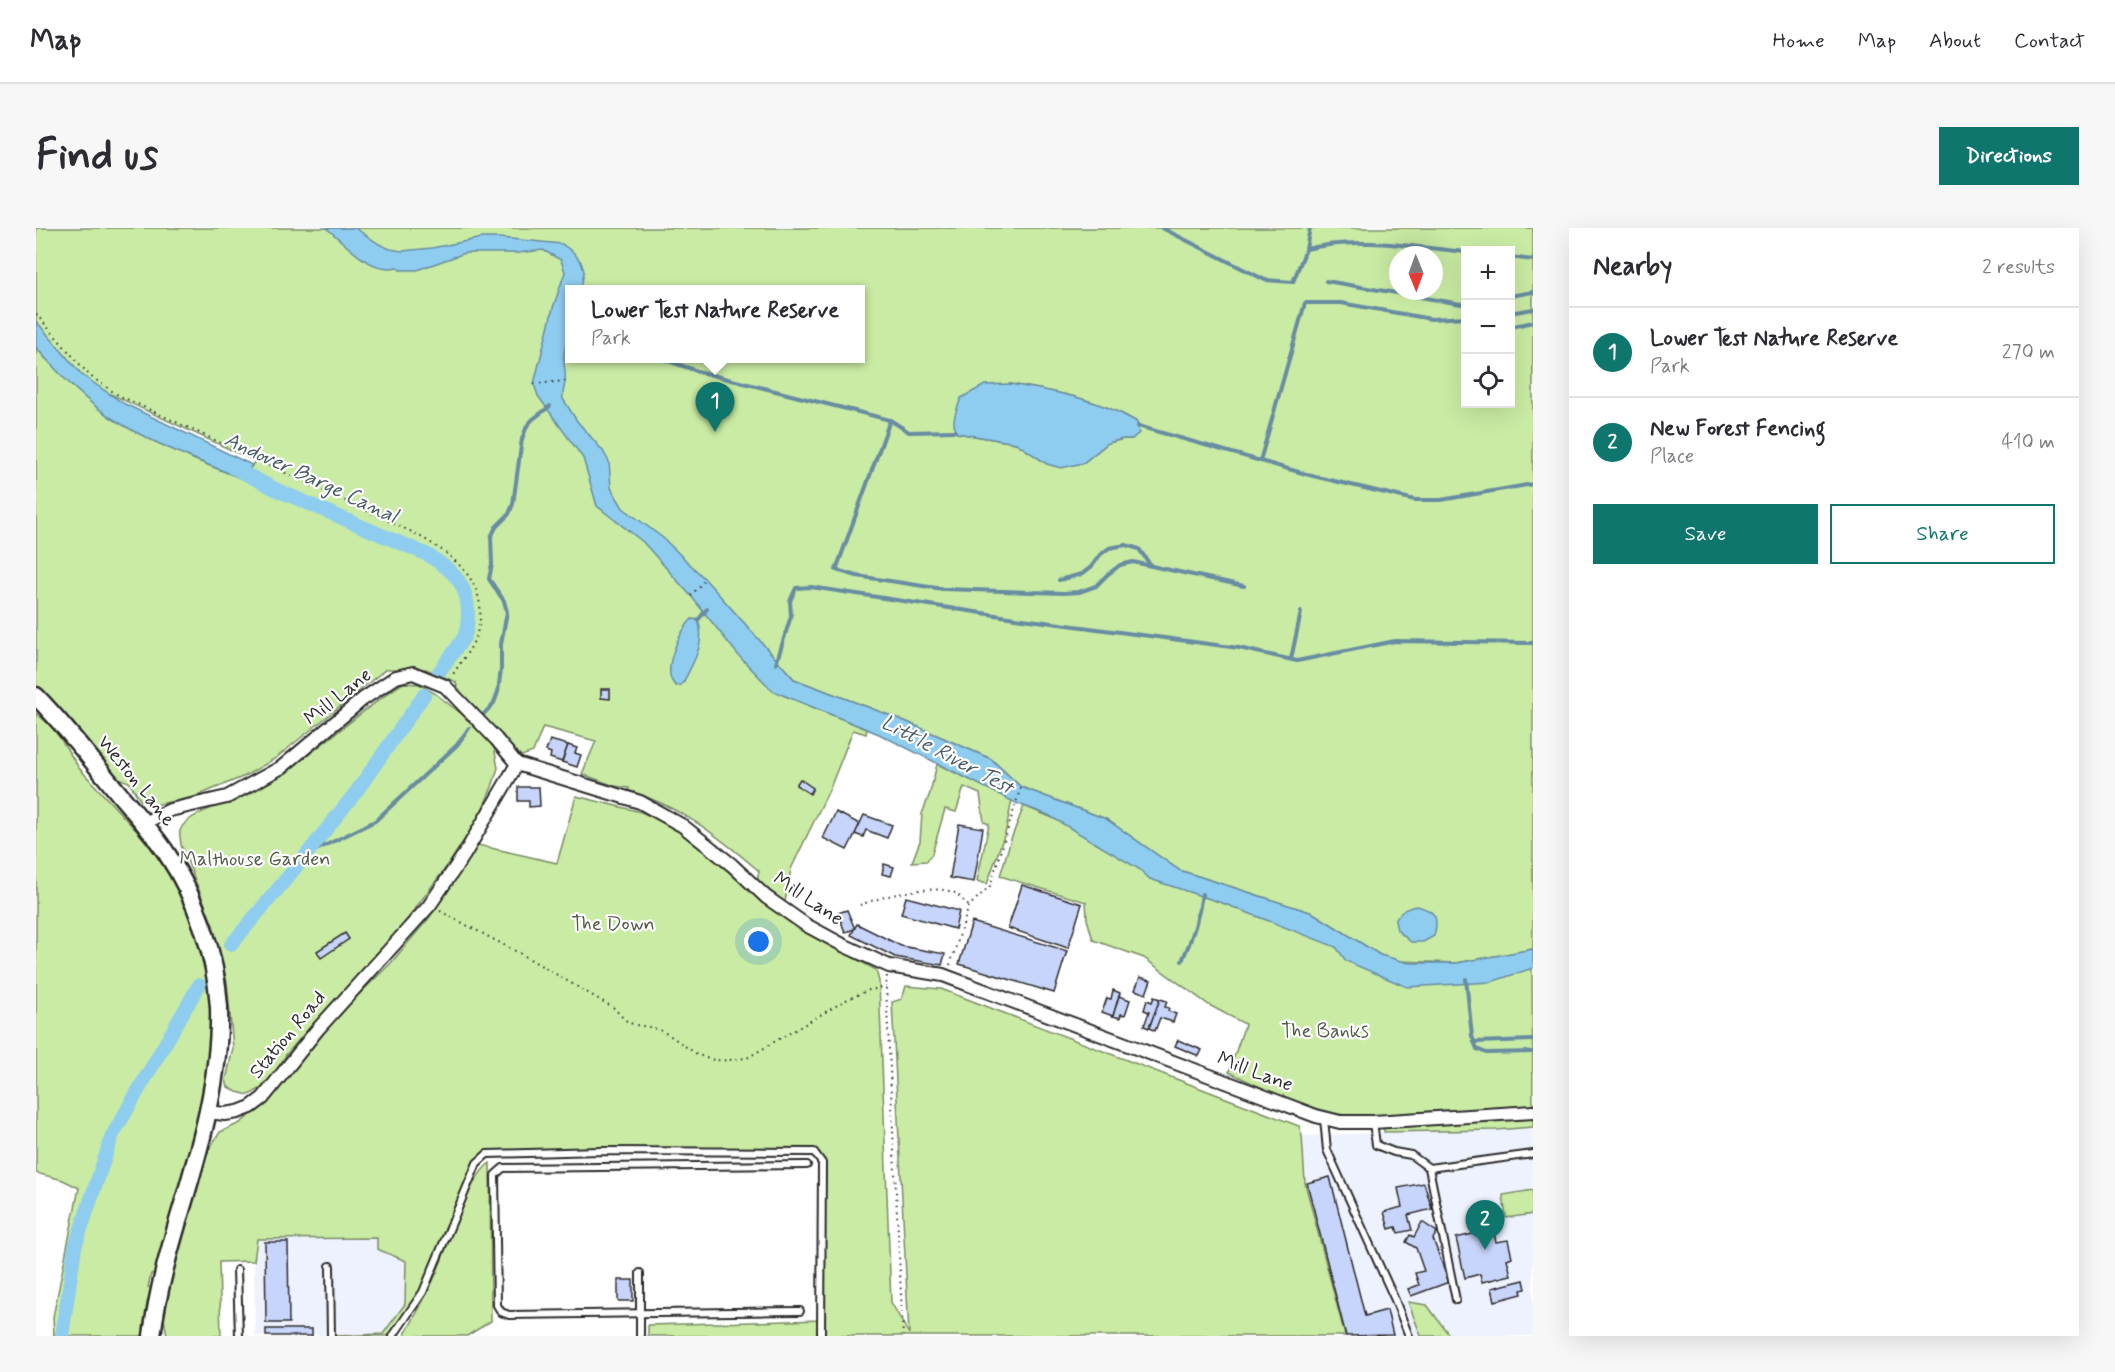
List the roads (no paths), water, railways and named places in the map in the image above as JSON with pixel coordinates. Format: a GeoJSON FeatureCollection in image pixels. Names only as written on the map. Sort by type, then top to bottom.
{"type":"FeatureCollection","features":[{"type":"Feature","properties":{"kind":"street","name":"Mill Lane"},"geometry":{"type":"LineString","coordinates":[[144,823],[170,810],[227,797],[282,767],[363,699],[396,677],[413,673],[445,686],[517,764],[640,802],[683,826],[732,865],[766,897],[806,925],[889,966],[943,975],[1324,1118],[1340,1122],[1533,1112]]}},
{"type":"Feature","properties":{"kind":"street","name":"Weston Lane"},"geometry":{"type":"LineString","coordinates":[[36,696],[61,723],[167,853],[196,911],[212,961],[219,1007],[216,1062],[208,1112]]}},
{"type":"Feature","properties":{"kind":"street","name":"Station Road"},"geometry":{"type":"LineString","coordinates":[[208,1112],[238,1113],[263,1098],[317,1030],[429,906],[464,855],[517,764]]}},
{"type":"Feature","properties":{"kind":"street"},"geometry":{"type":"LineString","coordinates":[[152,1336],[172,1239],[208,1112]]}},
{"type":"Feature","properties":{"kind":"lane"},"geometry":{"type":"LineString","coordinates":[[1324,1118],[1327,1150],[1395,1299],[1409,1336]]}},
{"type":"Feature","properties":{"kind":"lane"},"geometry":{"type":"LineString","coordinates":[[1373,1122],[1376,1145],[1394,1152],[1412,1155],[1429,1168],[1456,1299]]}},
{"type":"Feature","properties":{"kind":"lane"},"geometry":{"type":"LineString","coordinates":[[393,1336],[423,1292],[477,1163],[487,1154],[600,1151],[814,1152],[822,1162],[819,1336]]}},
{"type":"Feature","properties":{"kind":"lane"},"geometry":{"type":"LineString","coordinates":[[1429,1168],[1533,1154]]}},
{"type":"Feature","properties":{"kind":"lane"},"geometry":{"type":"LineString","coordinates":[[800,1311],[509,1315],[501,1312],[496,1305],[495,1175],[503,1168],[807,1165]]}},
{"type":"Feature","properties":{"kind":"lane"},"geometry":{"type":"LineString","coordinates":[[330,1266],[331,1336]]}},
{"type":"Feature","properties":{"kind":"lane"},"geometry":{"type":"LineString","coordinates":[[237,1270],[239,1336]]}},
{"type":"Feature","properties":{"kind":"lane"},"geometry":{"type":"LineString","coordinates":[[640,1273],[640,1336]]}},
{"type":"Feature","properties":{"kind":"lane"},"geometry":{"type":"LineString","coordinates":[[154,1318],[160,1336]]}},
{"type":"Feature","properties":{"kind":"water","name":"Little River Test"},"geometry":{"type":"Polygon","coordinates":[[[326,228],[355,228],[379,244],[402,251],[432,248],[482,238],[500,238],[562,244],[574,253],[584,271],[582,285],[565,285],[563,399],[577,421],[603,451],[609,462],[611,488],[623,508],[663,538],[705,579],[794,679],[907,722],[991,759],[1021,787],[1106,819],[1179,870],[1313,913],[1380,955],[1409,963],[1457,963],[1533,949],[1533,968],[1491,982],[1407,987],[1346,961],[1336,947],[1225,904],[1150,879],[1139,869],[1048,815],[1016,803],[879,734],[773,691],[739,656],[691,596],[643,542],[597,506],[583,458],[538,396],[534,384],[553,308],[565,272],[561,260],[543,250],[518,253],[465,253],[417,270],[400,270],[397,267],[377,266],[350,249],[326,228]]]}},
{"type":"Feature","properties":{"kind":"water"},"geometry":{"type":"Polygon","coordinates":[[[36,321],[82,375],[123,403],[252,465],[243,479],[160,444],[128,428],[92,404],[36,347],[36,321]]]}},
{"type":"Feature","properties":{"kind":"water"},"geometry":{"type":"Polygon","coordinates":[[[1010,384],[1059,393],[1107,407],[1137,422],[1139,433],[1132,439],[1108,443],[1083,463],[1061,468],[1047,464],[1016,443],[957,433],[954,420],[961,398],[985,385],[1010,384]]]}},
{"type":"Feature","properties":{"kind":"water"},"geometry":{"type":"Polygon","coordinates":[[[692,619],[698,620],[700,644],[684,681],[681,685],[676,686],[670,672],[673,652],[692,619]]]}},
{"type":"Feature","properties":{"kind":"water"},"geometry":{"type":"Polygon","coordinates":[[[1417,906],[1428,910],[1436,919],[1434,936],[1423,942],[1411,942],[1397,930],[1395,921],[1404,910],[1417,906]]]}},
{"type":"Feature","properties":{"kind":"waterway"},"geometry":{"type":"LineString","coordinates":[[1162,228],[1265,280],[1293,282],[1306,249],[1310,228]]}},
{"type":"Feature","properties":{"kind":"waterway"},"geometry":{"type":"LineString","coordinates":[[1306,249],[1325,245],[1365,243],[1461,251]]}},
{"type":"Feature","properties":{"kind":"waterway"},"geometry":{"type":"LineString","coordinates":[[1515,258],[1533,260]]}},
{"type":"Feature","properties":{"kind":"waterway"},"geometry":{"type":"LineString","coordinates":[[1326,281],[1461,304]]}},
{"type":"Feature","properties":{"kind":"waterway"},"geometry":{"type":"LineString","coordinates":[[1515,295],[1533,292]]}},
{"type":"Feature","properties":{"kind":"waterway"},"geometry":{"type":"LineString","coordinates":[[1260,461],[1305,303],[1341,303],[1431,319],[1461,317]]}},
{"type":"Feature","properties":{"kind":"waterway"},"geometry":{"type":"LineString","coordinates":[[1515,312],[1533,309]]}},
{"type":"Feature","properties":{"kind":"waterway"},"geometry":{"type":"LineString","coordinates":[[1515,326],[1533,322]]}},
{"type":"Feature","properties":{"kind":"waterway"},"geometry":{"type":"LineString","coordinates":[[674,363],[700,372],[890,420],[909,432],[955,431]]}},
{"type":"Feature","properties":{"kind":"waterway"},"geometry":{"type":"LineString","coordinates":[[481,717],[494,703],[498,692],[501,644],[507,612],[504,601],[489,579],[492,564],[491,537],[496,527],[509,514],[513,504],[522,439],[527,426],[550,406]]}},
{"type":"Feature","properties":{"kind":"waterway"},"geometry":{"type":"LineString","coordinates":[[890,420],[836,570],[857,576],[943,589],[1064,593],[1079,592],[1096,586],[1120,565],[1133,562],[1244,586]]}},
{"type":"Feature","properties":{"kind":"waterway"},"geometry":{"type":"LineString","coordinates":[[1138,426],[1313,476],[1415,500],[1441,500],[1533,484]]}},
{"type":"Feature","properties":{"kind":"waterway","name":"Andover Barge Canal"},"geometry":{"type":"LineString","coordinates":[[232,467],[277,490],[428,555],[451,572],[457,578],[465,594],[468,623],[464,637],[439,672]]}},
{"type":"Feature","properties":{"kind":"waterway"},"geometry":{"type":"LineString","coordinates":[[1059,580],[1082,574],[1109,548],[1126,545],[1139,549],[1151,566]]}},
{"type":"Feature","properties":{"kind":"waterway"},"geometry":{"type":"LineString","coordinates":[[776,664],[791,616],[790,601],[796,588],[811,587],[1015,618],[1239,648],[1297,661],[1395,641],[1533,643]]}},
{"type":"Feature","properties":{"kind":"waterway"},"geometry":{"type":"LineString","coordinates":[[698,620],[707,609]]}},
{"type":"Feature","properties":{"kind":"waterway"},"geometry":{"type":"LineString","coordinates":[[1291,659],[1301,612]]}},
{"type":"Feature","properties":{"kind":"waterway","name":"Andover Barge Canal"},"geometry":{"type":"LineString","coordinates":[[231,945],[356,792],[424,695]]}},
{"type":"Feature","properties":{"kind":"waterway"},"geometry":{"type":"LineString","coordinates":[[306,855],[375,821],[457,745],[469,728]]}},
{"type":"Feature","properties":{"kind":"waterway"},"geometry":{"type":"LineString","coordinates":[[1182,961],[1195,928],[1202,894]]}},
{"type":"Feature","properties":{"kind":"waterway"},"geometry":{"type":"LineString","coordinates":[[1466,979],[1472,1036],[1477,1049],[1486,1053],[1533,1052]]}},
{"type":"Feature","properties":{"kind":"waterway","name":"Andover Barge Canal"},"geometry":{"type":"LineString","coordinates":[[62,1336],[75,1247],[112,1136],[199,985]]}},
{"type":"Feature","properties":{"kind":"waterway"},"geometry":{"type":"LineString","coordinates":[[1474,1042],[1533,1040]]}},
{"type":"Feature","properties":{"kind":"place","name":"Lower Test Nature Reserve"},"geometry":{"type":"Point","coordinates":[715,432]}},
{"type":"Feature","properties":{"kind":"place","name":"New Forest Fencing"},"geometry":{"type":"Point","coordinates":[1485,1250]}},
{"type":"Feature","properties":{"kind":"park label","name":"Malthouse Garden"},"geometry":{"type":"Point","coordinates":[255,859]}},
{"type":"Feature","properties":{"kind":"park label","name":"The Down"},"geometry":{"type":"Point","coordinates":[613,924]}},
{"type":"Feature","properties":{"kind":"park label","name":"The Banks"},"geometry":{"type":"Point","coordinates":[1325,1031]}}]}
